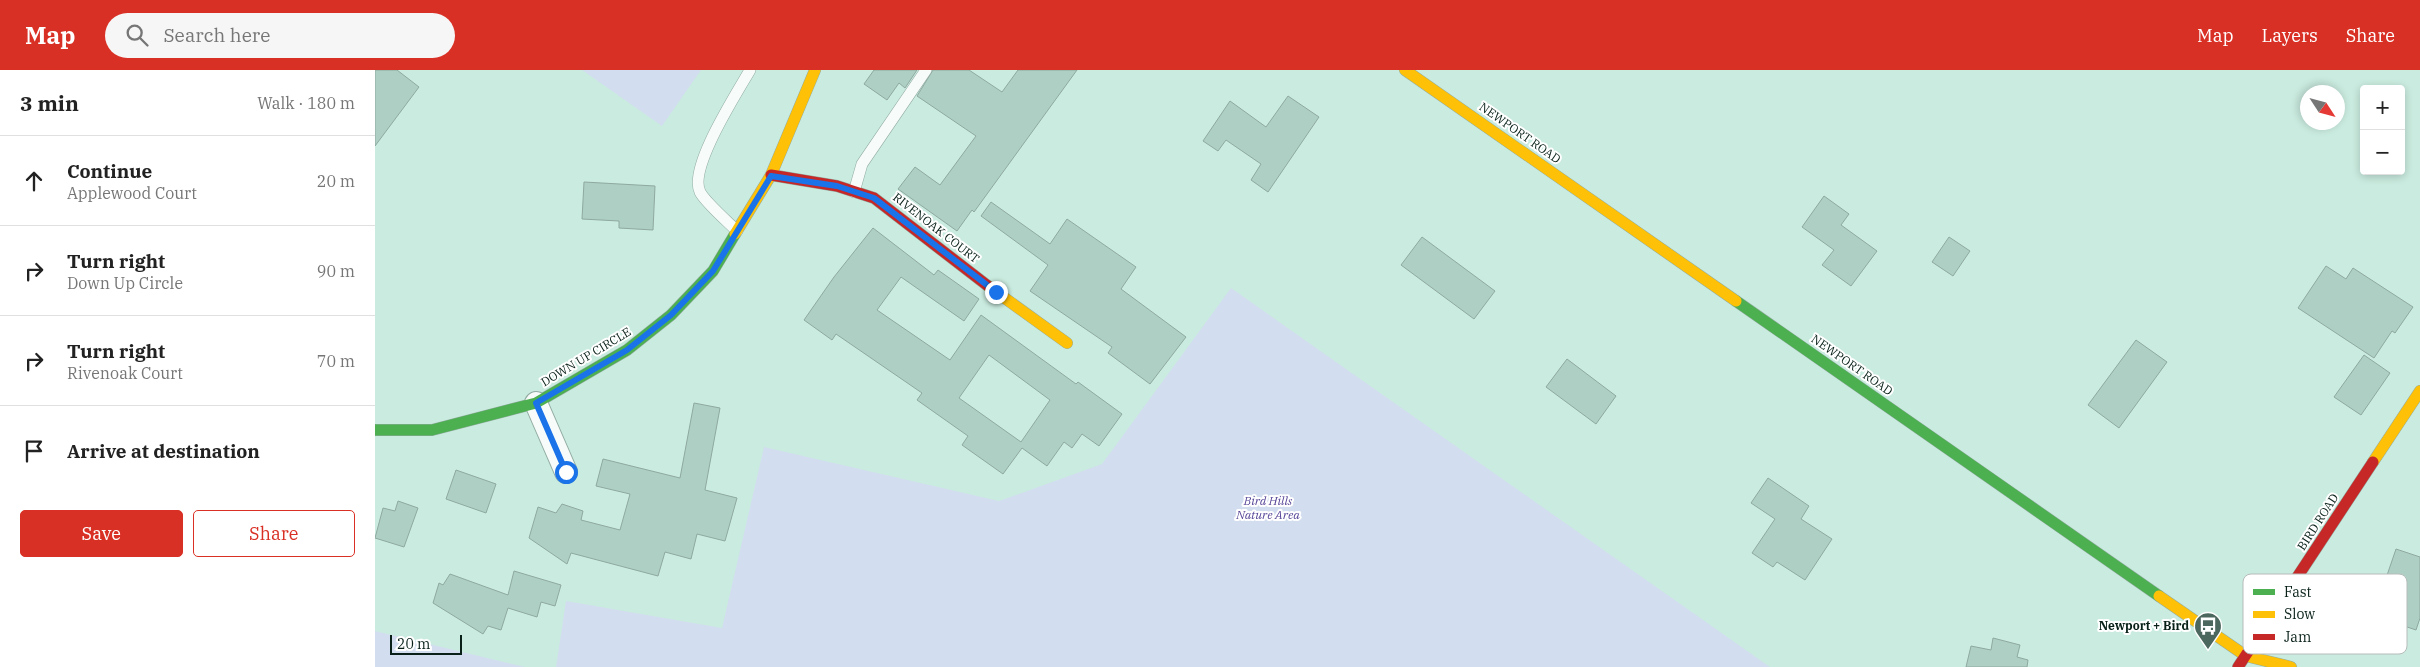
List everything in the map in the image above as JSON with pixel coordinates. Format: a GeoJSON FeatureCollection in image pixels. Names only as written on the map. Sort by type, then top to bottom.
{"type":"FeatureCollection","features":[{"type":"Feature","properties":{"kind":"street","name":"DOWN UP CIRCLE"},"geometry":{"type":"LineString","coordinates":[[375,430],[432,430],[536,403],[627,350],[671,315],[713,271],[771,176],[815,70]]}},
{"type":"Feature","properties":{"kind":"street","name":"NEWPORT ROAD"},"geometry":{"type":"LineString","coordinates":[[1405,70],[2243,654]]}},
{"type":"Feature","properties":{"kind":"street","name":"RIVENOAK COURT"},"geometry":{"type":"LineString","coordinates":[[771,176],[837,186],[874,198],[996,292],[1067,343]]}},
{"type":"Feature","properties":{"kind":"street","name":"BIRD ROAD"},"geometry":{"type":"LineString","coordinates":[[2300,574],[2420,391]]}},
{"type":"Feature","properties":{"kind":"street"},"geometry":{"type":"LineString","coordinates":[[536,403],[566,472]]}},
{"type":"Feature","properties":{"kind":"street","name":"NEWPORT ROAD"},"geometry":{"type":"LineString","coordinates":[[2243,654],[2291,667]]}},
{"type":"Feature","properties":{"kind":"street","name":"BIRD ROAD"},"geometry":{"type":"LineString","coordinates":[[2238,667],[2246,656]]}},
{"type":"Feature","properties":{"kind":"lane"},"geometry":{"type":"LineString","coordinates":[[737,231],[699,192],[697,178],[715,131],[750,70]]}},
{"type":"Feature","properties":{"kind":"lane"},"geometry":{"type":"LineString","coordinates":[[854,192],[861,164],[927,70]]}},
{"type":"Feature","properties":{"kind":"green space"},"geometry":{"type":"Polygon","coordinates":[[[582,70],[701,70],[662,126],[582,70]]]}},
{"type":"Feature","properties":{"kind":"green space","name":"Bird Hills Nature Area"},"geometry":{"type":"Polygon","coordinates":[[[1231,288],[1770,667],[556,667],[566,601],[722,628],[764,447],[999,501],[1102,464],[1231,288]]]}},
{"type":"Feature","properties":{"kind":"green space"},"geometry":{"type":"Polygon","coordinates":[[[375,631],[525,667],[375,667],[375,631]]]}},
{"type":"Feature","properties":{"kind":"building"},"geometry":{"type":"Polygon","coordinates":[[[375,70],[397,70],[419,87],[375,146],[375,70]]]}},
{"type":"Feature","properties":{"kind":"building"},"geometry":{"type":"Polygon","coordinates":[[[874,70],[917,70],[905,88],[899,83],[887,100],[864,84],[874,70]]]}},
{"type":"Feature","properties":{"kind":"building"},"geometry":{"type":"Polygon","coordinates":[[[933,70],[969,70],[1002,92],[1018,70],[1077,70],[974,212],[972,210],[957,231],[898,189],[915,167],[940,185],[976,136],[917,96],[933,70]]]}},
{"type":"Feature","properties":{"kind":"building"},"geometry":{"type":"Polygon","coordinates":[[[1288,96],[1319,117],[1268,192],[1251,180],[1261,164],[1226,140],[1218,151],[1203,141],[1230,101],[1266,127],[1288,96]]]}},
{"type":"Feature","properties":{"kind":"building"},"geometry":{"type":"Polygon","coordinates":[[[584,182],[655,186],[653,230],[619,228],[619,221],[582,219],[584,182]]]}},
{"type":"Feature","properties":{"kind":"building"},"geometry":{"type":"Polygon","coordinates":[[[1824,196],[1849,214],[1841,225],[1877,251],[1851,286],[1822,265],[1834,250],[1802,227],[1824,196]]]}},
{"type":"Feature","properties":{"kind":"building"},"geometry":{"type":"Polygon","coordinates":[[[991,202],[1050,244],[1067,219],[1136,267],[1121,289],[1186,337],[1150,384],[1108,353],[1112,347],[1030,291],[1048,265],[981,216],[991,202]]]}},
{"type":"Feature","properties":{"kind":"building"},"geometry":{"type":"Polygon","coordinates":[[[873,228],[934,275],[938,270],[979,299],[964,321],[901,277],[877,310],[950,360],[981,315],[1076,384],[1078,382],[1122,414],[1099,446],[1082,434],[1072,448],[1064,442],[1047,466],[1022,448],[1003,474],[962,445],[968,436],[917,400],[922,393],[836,334],[832,340],[804,320],[834,277],[873,228]],[[989,355],[959,398],[1021,442],[1050,400],[989,355]]]}},
{"type":"Feature","properties":{"kind":"building"},"geometry":{"type":"Polygon","coordinates":[[[1422,237],[1495,291],[1474,319],[1401,265],[1422,237]]]}},
{"type":"Feature","properties":{"kind":"building"},"geometry":{"type":"Polygon","coordinates":[[[1949,237],[1970,251],[1953,276],[1932,262],[1949,237]]]}},
{"type":"Feature","properties":{"kind":"building"},"geometry":{"type":"Polygon","coordinates":[[[2326,266],[2346,279],[2353,268],[2413,307],[2395,333],[2392,331],[2374,358],[2298,308],[2326,266]]]}},
{"type":"Feature","properties":{"kind":"building"},"geometry":{"type":"Polygon","coordinates":[[[2136,340],[2167,362],[2119,428],[2088,405],[2136,340]]]}},
{"type":"Feature","properties":{"kind":"building"},"geometry":{"type":"Polygon","coordinates":[[[2364,355],[2390,373],[2361,415],[2334,397],[2364,355]]]}},
{"type":"Feature","properties":{"kind":"building"},"geometry":{"type":"Polygon","coordinates":[[[1567,359],[1616,396],[1596,424],[1546,387],[1567,359]]]}},
{"type":"Feature","properties":{"kind":"building"},"geometry":{"type":"Polygon","coordinates":[[[694,403],[720,408],[705,490],[737,498],[725,541],[697,534],[691,559],[665,552],[658,576],[571,553],[567,564],[529,538],[538,507],[556,513],[562,504],[583,511],[581,520],[620,530],[630,494],[596,486],[603,459],[680,478],[694,403]]]}},
{"type":"Feature","properties":{"kind":"building"},"geometry":{"type":"Polygon","coordinates":[[[456,470],[496,484],[486,513],[446,499],[456,470]]]}},
{"type":"Feature","properties":{"kind":"building"},"geometry":{"type":"Polygon","coordinates":[[[1768,478],[1809,506],[1801,519],[1832,539],[1805,580],[1777,562],[1773,567],[1752,553],[1775,519],[1751,503],[1768,478]]]}},
{"type":"Feature","properties":{"kind":"building"},"geometry":{"type":"Polygon","coordinates":[[[398,501],[418,508],[404,547],[375,538],[383,508],[395,511],[398,501]]]}},
{"type":"Feature","properties":{"kind":"building"},"geometry":{"type":"Polygon","coordinates":[[[2396,549],[2420,557],[2420,618],[2416,630],[2407,627],[2407,574],[2387,574],[2396,549]]]}},
{"type":"Feature","properties":{"kind":"building"},"geometry":{"type":"Polygon","coordinates":[[[514,571],[561,585],[555,606],[541,602],[537,617],[508,608],[501,630],[488,626],[483,634],[433,603],[439,583],[443,585],[450,574],[508,595],[514,571]]]}},
{"type":"Feature","properties":{"kind":"building"},"geometry":{"type":"Polygon","coordinates":[[[1993,638],[2020,645],[2017,657],[2028,660],[2027,667],[1966,667],[1971,646],[1991,650],[1993,638]]]}},
{"type":"Feature","properties":{"kind":"traffic: fast"},"geometry":{"type":"LineString","coordinates":[[375,430],[432,430],[536,403],[627,350],[671,315],[713,271],[735,234]]}},
{"type":"Feature","properties":{"kind":"traffic: fast"},"geometry":{"type":"LineString","coordinates":[[1736,301],[2159,596]]}},
{"type":"Feature","properties":{"kind":"traffic: slow"},"geometry":{"type":"LineString","coordinates":[[735,234],[771,175],[815,70]]}},
{"type":"Feature","properties":{"kind":"traffic: slow"},"geometry":{"type":"LineString","coordinates":[[1405,70],[1736,301]]}},
{"type":"Feature","properties":{"kind":"traffic: slow"},"geometry":{"type":"LineString","coordinates":[[988,286],[1067,343]]}},
{"type":"Feature","properties":{"kind":"traffic: slow"},"geometry":{"type":"LineString","coordinates":[[2373,462],[2420,391]]}},
{"type":"Feature","properties":{"kind":"traffic: slow"},"geometry":{"type":"LineString","coordinates":[[2159,596],[2243,654]]}},
{"type":"Feature","properties":{"kind":"traffic: slow"},"geometry":{"type":"LineString","coordinates":[[2243,654],[2291,667]]}},
{"type":"Feature","properties":{"kind":"traffic: jam"},"geometry":{"type":"LineString","coordinates":[[771,175],[837,186],[874,198],[988,286]]}},
{"type":"Feature","properties":{"kind":"traffic: jam"},"geometry":{"type":"LineString","coordinates":[[2299,574],[2373,462]]}},
{"type":"Feature","properties":{"kind":"traffic: jam"},"geometry":{"type":"LineString","coordinates":[[2238,667],[2247,654]]}},
{"type":"Feature","properties":{"kind":"place","name":"Newport + Bird"},"geometry":{"type":"Point","coordinates":[2208,650]}},
{"type":"Feature","properties":{"kind":"route"},"geometry":{"type":"LineString","coordinates":[[566,472],[536,403],[627,350],[671,315],[713,271],[771,176],[837,186],[874,198],[996,292]]}}]}
